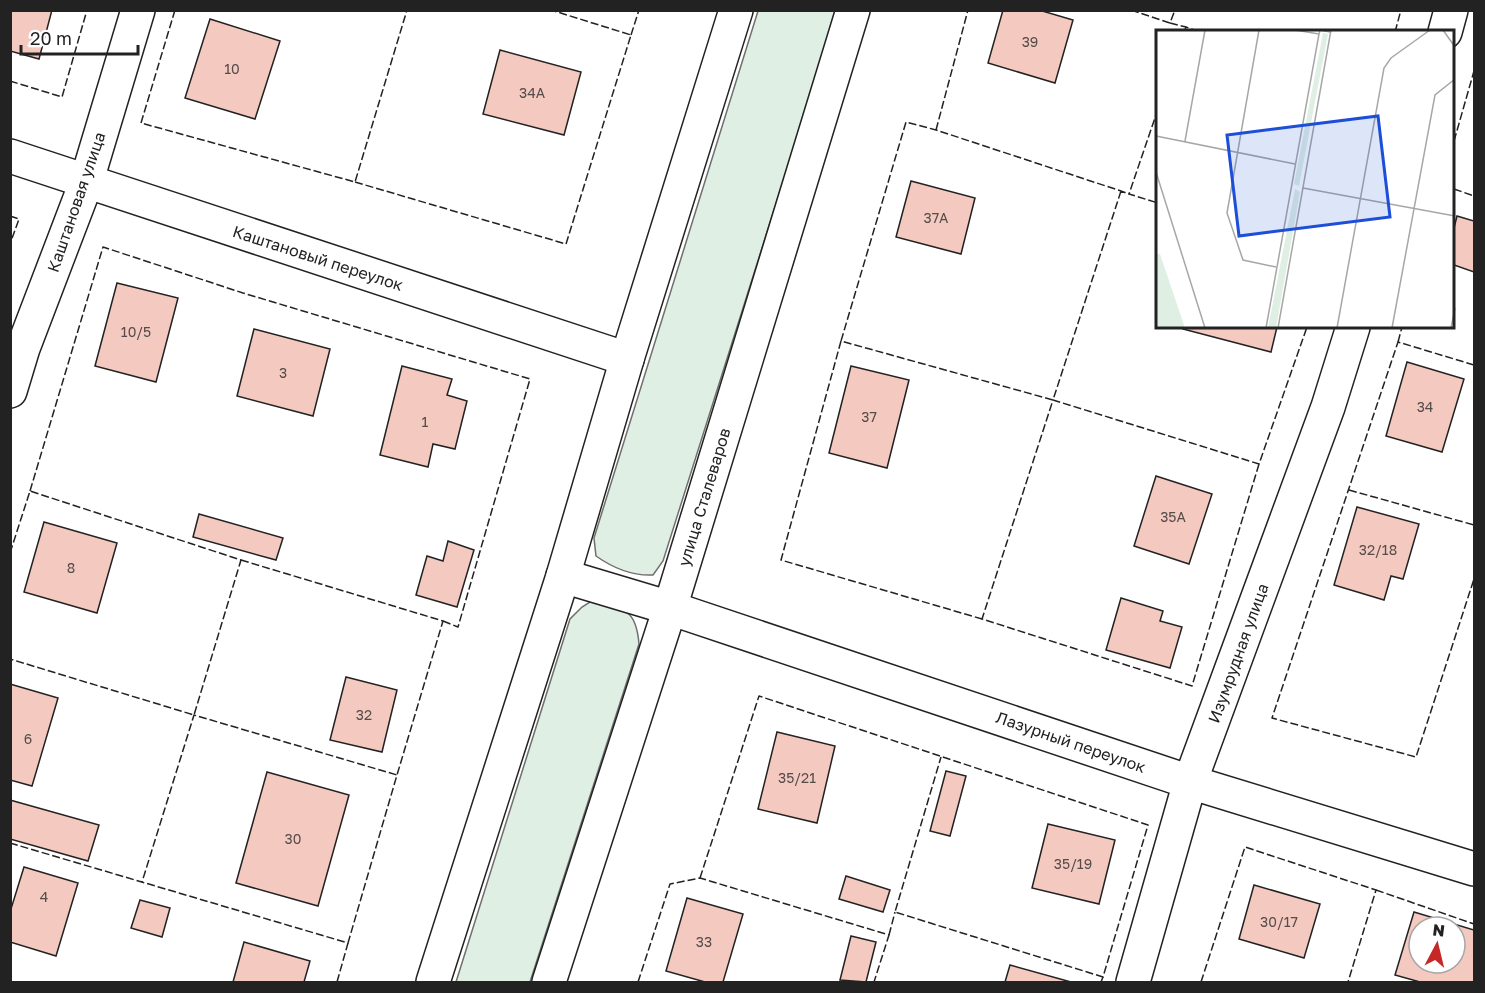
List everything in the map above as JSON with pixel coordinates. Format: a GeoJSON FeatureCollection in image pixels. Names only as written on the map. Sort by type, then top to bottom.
{"type":"FeatureCollection","features":[{"type":"Feature","properties":{"kind":"street","name":"Каштановая улица"},"geometry":{"type":"LineString","coordinates":[[10,391],[23,348],[86,183],[138,10]]}},
{"type":"Feature","properties":{"kind":"street"},"geometry":{"type":"LineString","coordinates":[[433,982],[563,576],[627,359],[736,10]]}},
{"type":"Feature","properties":{"kind":"street","name":"улица Сталеваров"},"geometry":{"type":"LineString","coordinates":[[549,982],[670,608],[853,10]]}},
{"type":"Feature","properties":{"kind":"street"},"geometry":{"type":"LineString","coordinates":[[1446,30],[1451,10]]}},
{"type":"Feature","properties":{"kind":"street","name":"Каштановый переулок"},"geometry":{"type":"LineString","coordinates":[[10,156],[86,183],[627,359]]}},
{"type":"Feature","properties":{"kind":"street","name":"Изумрудная улица"},"geometry":{"type":"LineString","coordinates":[[1133,982],[1190,782],[1328,407],[1353,328]]}},
{"type":"Feature","properties":{"kind":"street","name":"Лазурный переулок"},"geometry":{"type":"LineString","coordinates":[[563,576],[670,608],[1190,782],[1474,869]]}},
{"type":"Feature","properties":{"kind":"green space"},"geometry":{"type":"Polygon","coordinates":[[[758,11],[837,11],[663,561],[653,575],[630,573],[596,556],[594,538],[758,11]]]}},
{"type":"Feature","properties":{"kind":"green space"},"geometry":{"type":"Polygon","coordinates":[[[593,600],[626,612],[635,623],[639,644],[530,982],[456,982],[570,619],[593,600]]]}},
{"type":"Feature","properties":{"kind":"building"},"geometry":{"type":"Polygon","coordinates":[[[10,10],[52,10],[39,59],[10,51],[10,10]]]}},
{"type":"Feature","properties":{"kind":"building"},"geometry":{"type":"Polygon","coordinates":[[[1003,10],[1039,10],[1073,20],[1055,83],[988,63],[1003,10]]]}},
{"type":"Feature","properties":{"kind":"building"},"geometry":{"type":"Polygon","coordinates":[[[210,19],[280,41],[255,119],[185,98],[210,19]]]}},
{"type":"Feature","properties":{"kind":"building"},"geometry":{"type":"Polygon","coordinates":[[[500,50],[581,72],[564,135],[483,114],[500,50]]]}},
{"type":"Feature","properties":{"kind":"building"},"geometry":{"type":"Polygon","coordinates":[[[911,181],[975,198],[961,254],[896,237],[911,181]]]}},
{"type":"Feature","properties":{"kind":"building"},"geometry":{"type":"Polygon","coordinates":[[[1457,216],[1474,221],[1474,272],[1455,265],[1457,216]]]}},
{"type":"Feature","properties":{"kind":"building"},"geometry":{"type":"Polygon","coordinates":[[[117,283],[178,298],[156,382],[95,366],[117,283]]]}},
{"type":"Feature","properties":{"kind":"building"},"geometry":{"type":"Polygon","coordinates":[[[1184,328],[1277,328],[1271,352],[1184,328]]]}},
{"type":"Feature","properties":{"kind":"building"},"geometry":{"type":"Polygon","coordinates":[[[254,329],[330,349],[313,416],[237,396],[254,329]]]}},
{"type":"Feature","properties":{"kind":"building"},"geometry":{"type":"Polygon","coordinates":[[[1407,362],[1464,379],[1442,452],[1386,436],[1407,362]]]}},
{"type":"Feature","properties":{"kind":"building"},"geometry":{"type":"Polygon","coordinates":[[[402,366],[452,379],[447,395],[467,401],[455,449],[433,444],[428,467],[380,455],[402,366]]]}},
{"type":"Feature","properties":{"kind":"building"},"geometry":{"type":"Polygon","coordinates":[[[851,366],[909,380],[887,468],[829,453],[851,366]]]}},
{"type":"Feature","properties":{"kind":"building"},"geometry":{"type":"Polygon","coordinates":[[[1156,476],[1212,494],[1189,564],[1134,546],[1156,476]]]}},
{"type":"Feature","properties":{"kind":"building"},"geometry":{"type":"Polygon","coordinates":[[[1357,507],[1419,524],[1403,579],[1391,576],[1384,600],[1334,585],[1357,507]]]}},
{"type":"Feature","properties":{"kind":"building"},"geometry":{"type":"Polygon","coordinates":[[[199,514],[283,538],[276,560],[193,537],[199,514]]]}},
{"type":"Feature","properties":{"kind":"building"},"geometry":{"type":"Polygon","coordinates":[[[44,522],[117,543],[97,613],[24,592],[44,522]]]}},
{"type":"Feature","properties":{"kind":"building"},"geometry":{"type":"Polygon","coordinates":[[[448,541],[474,550],[457,607],[416,595],[427,556],[443,561],[448,541]]]}},
{"type":"Feature","properties":{"kind":"building"},"geometry":{"type":"Polygon","coordinates":[[[1121,598],[1163,611],[1160,621],[1182,627],[1170,668],[1106,650],[1121,598]]]}},
{"type":"Feature","properties":{"kind":"building"},"geometry":{"type":"Polygon","coordinates":[[[346,677],[397,690],[382,752],[330,740],[346,677]]]}},
{"type":"Feature","properties":{"kind":"building"},"geometry":{"type":"Polygon","coordinates":[[[10,684],[58,698],[32,786],[10,780],[10,684]]]}},
{"type":"Feature","properties":{"kind":"building"},"geometry":{"type":"Polygon","coordinates":[[[777,732],[835,746],[817,823],[758,809],[777,732]]]}},
{"type":"Feature","properties":{"kind":"building"},"geometry":{"type":"Polygon","coordinates":[[[946,771],[966,776],[950,836],[930,831],[946,771]]]}},
{"type":"Feature","properties":{"kind":"building"},"geometry":{"type":"Polygon","coordinates":[[[267,772],[349,795],[318,906],[236,883],[267,772]]]}},
{"type":"Feature","properties":{"kind":"building"},"geometry":{"type":"Polygon","coordinates":[[[10,800],[99,825],[88,861],[10,839],[10,800]]]}},
{"type":"Feature","properties":{"kind":"building"},"geometry":{"type":"Polygon","coordinates":[[[1048,824],[1115,840],[1099,904],[1032,888],[1048,824]]]}},
{"type":"Feature","properties":{"kind":"building"},"geometry":{"type":"Polygon","coordinates":[[[24,867],[78,883],[56,956],[10,942],[10,912],[24,867]]]}},
{"type":"Feature","properties":{"kind":"building"},"geometry":{"type":"Polygon","coordinates":[[[846,876],[890,890],[883,912],[839,899],[846,876]]]}},
{"type":"Feature","properties":{"kind":"building"},"geometry":{"type":"Polygon","coordinates":[[[1254,885],[1320,904],[1304,958],[1239,939],[1254,885]]]}},
{"type":"Feature","properties":{"kind":"building"},"geometry":{"type":"Polygon","coordinates":[[[687,898],[743,914],[723,982],[705,982],[666,971],[687,898]]]}},
{"type":"Feature","properties":{"kind":"building"},"geometry":{"type":"Polygon","coordinates":[[[140,900],[170,908],[162,937],[131,928],[140,900]]]}},
{"type":"Feature","properties":{"kind":"building"},"geometry":{"type":"Polygon","coordinates":[[[1467,928],[1474,930],[1474,982],[1420,982],[1395,975],[1407,935],[1407,975],[1467,975],[1467,928]]]}},
{"type":"Feature","properties":{"kind":"building"},"geometry":{"type":"Polygon","coordinates":[[[851,936],[876,942],[866,982],[840,980],[851,936]]]}},
{"type":"Feature","properties":{"kind":"building"},"geometry":{"type":"Polygon","coordinates":[[[244,942],[310,961],[304,982],[233,982],[244,942]]]}},
{"type":"Feature","properties":{"kind":"building"},"geometry":{"type":"Polygon","coordinates":[[[1010,965],[1071,982],[1005,982],[1010,965]]]}},
{"type":"Feature","properties":{"kind":"fence"},"geometry":{"type":"LineString","coordinates":[[10,81],[62,97],[87,10]]}},
{"type":"Feature","properties":{"kind":"fence"},"geometry":{"type":"LineString","coordinates":[[175,10],[141,123],[355,182],[407,10]]}},
{"type":"Feature","properties":{"kind":"fence"},"geometry":{"type":"LineString","coordinates":[[355,182],[566,244],[631,35],[551,10]]}},
{"type":"Feature","properties":{"kind":"fence"},"geometry":{"type":"LineString","coordinates":[[631,35],[639,10]]}},
{"type":"Feature","properties":{"kind":"fence"},"geometry":{"type":"LineString","coordinates":[[936,130],[968,10]]}},
{"type":"Feature","properties":{"kind":"fence"},"geometry":{"type":"LineString","coordinates":[[1131,10],[1170,23],[1175,10]]}},
{"type":"Feature","properties":{"kind":"fence"},"geometry":{"type":"LineString","coordinates":[[1396,30],[1401,10]]}},
{"type":"Feature","properties":{"kind":"fence"},"geometry":{"type":"LineString","coordinates":[[1170,23],[1186,27]]}},
{"type":"Feature","properties":{"kind":"fence"},"geometry":{"type":"LineString","coordinates":[[1185,30],[1186,27],[1194,30]]}},
{"type":"Feature","properties":{"kind":"fence"},"geometry":{"type":"LineString","coordinates":[[1455,138],[1474,71]]}},
{"type":"Feature","properties":{"kind":"fence"},"geometry":{"type":"LineString","coordinates":[[1156,115],[1129,194],[1156,202]]}},
{"type":"Feature","properties":{"kind":"fence"},"geometry":{"type":"LineString","coordinates":[[1121,191],[1053,400],[841,341],[906,122],[936,130],[1121,191],[1129,194]]}},
{"type":"Feature","properties":{"kind":"fence"},"geometry":{"type":"LineString","coordinates":[[1455,189],[1474,196]]}},
{"type":"Feature","properties":{"kind":"fence"},"geometry":{"type":"LineString","coordinates":[[10,216],[19,219],[10,244]]}},
{"type":"Feature","properties":{"kind":"fence"},"geometry":{"type":"LineString","coordinates":[[30,491],[103,247],[243,293],[530,379],[458,627],[443,621]]}},
{"type":"Feature","properties":{"kind":"fence"},"geometry":{"type":"LineString","coordinates":[[1259,464],[1307,328]]}},
{"type":"Feature","properties":{"kind":"fence"},"geometry":{"type":"LineString","coordinates":[[1398,342],[1402,328]]}},
{"type":"Feature","properties":{"kind":"fence"},"geometry":{"type":"LineString","coordinates":[[841,341],[781,560],[982,619]]}},
{"type":"Feature","properties":{"kind":"fence"},"geometry":{"type":"LineString","coordinates":[[1474,365],[1398,342],[1272,718],[1416,757],[1474,579]]}},
{"type":"Feature","properties":{"kind":"fence"},"geometry":{"type":"LineString","coordinates":[[1053,400],[1259,464],[1192,686],[982,619],[1053,400]]}},
{"type":"Feature","properties":{"kind":"fence"},"geometry":{"type":"LineString","coordinates":[[1349,490],[1474,525]]}},
{"type":"Feature","properties":{"kind":"fence"},"geometry":{"type":"LineString","coordinates":[[10,553],[30,491],[241,560],[194,715],[10,659]]}},
{"type":"Feature","properties":{"kind":"fence"},"geometry":{"type":"LineString","coordinates":[[241,560],[443,621],[397,775]]}},
{"type":"Feature","properties":{"kind":"fence"},"geometry":{"type":"LineString","coordinates":[[700,878],[759,696],[1148,825],[1103,977],[895,912],[941,757]]}},
{"type":"Feature","properties":{"kind":"fence"},"geometry":{"type":"LineString","coordinates":[[10,843],[348,943],[397,775],[194,715],[142,882]]}},
{"type":"Feature","properties":{"kind":"fence"},"geometry":{"type":"LineString","coordinates":[[1201,982],[1245,847],[1376,890],[1348,982]]}},
{"type":"Feature","properties":{"kind":"fence"},"geometry":{"type":"LineString","coordinates":[[638,982],[670,884],[700,878],[889,935],[874,982]]}},
{"type":"Feature","properties":{"kind":"fence"},"geometry":{"type":"LineString","coordinates":[[1376,890],[1474,924]]}},
{"type":"Feature","properties":{"kind":"fence"},"geometry":{"type":"LineString","coordinates":[[889,935],[895,912]]}},
{"type":"Feature","properties":{"kind":"fence"},"geometry":{"type":"LineString","coordinates":[[337,982],[348,943]]}},
{"type":"Feature","properties":{"kind":"fence"},"geometry":{"type":"LineString","coordinates":[[1101,982],[1103,977]]}}]}
